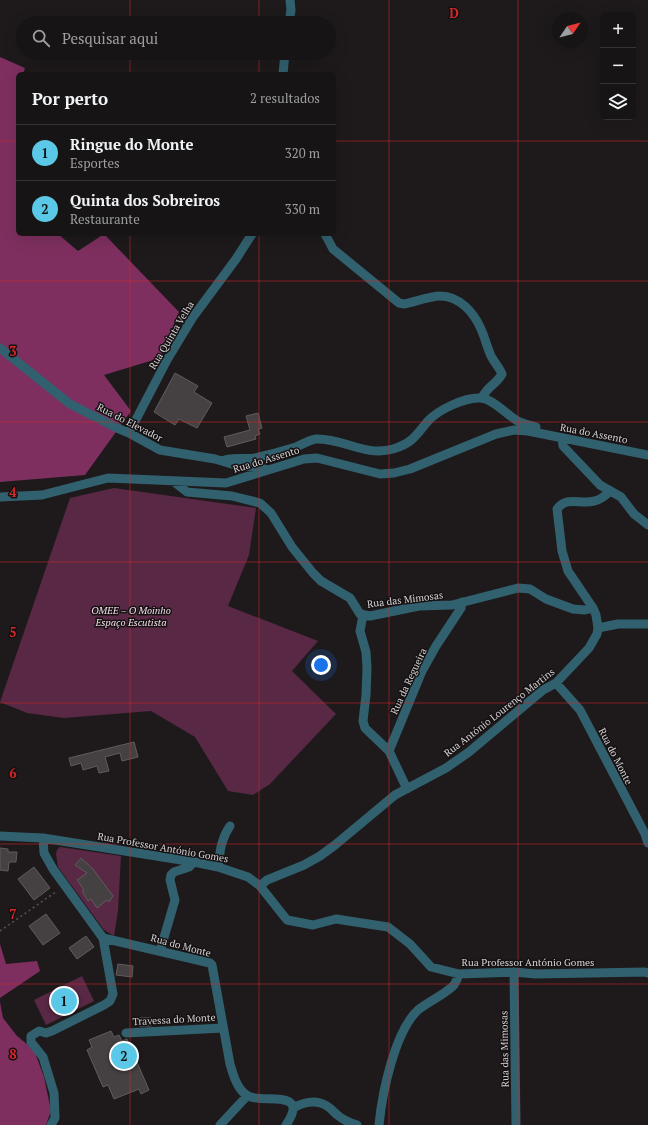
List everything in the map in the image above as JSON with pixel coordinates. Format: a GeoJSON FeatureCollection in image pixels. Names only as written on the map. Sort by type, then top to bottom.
{"type":"FeatureCollection","features":[{"type":"Feature","properties":{"kind":"street"},"geometry":{"type":"LineString","coordinates":[[290,0],[290,16]]}},
{"type":"Feature","properties":{"kind":"street"},"geometry":{"type":"LineString","coordinates":[[283,72],[284,60]]}},
{"type":"Feature","properties":{"kind":"street","name":"Rua Quinta Velha"},"geometry":{"type":"LineString","coordinates":[[129,433],[167,360],[193,317],[236,259],[251,236]]}},
{"type":"Feature","properties":{"kind":"street"},"geometry":{"type":"LineString","coordinates":[[326,236],[333,249],[398,303],[404,304],[440,296],[451,298],[463,304],[475,316],[482,330],[491,356],[502,374],[499,380],[485,391],[482,398]]}},
{"type":"Feature","properties":{"kind":"street","name":"Rua do Elevador"},"geometry":{"type":"LineString","coordinates":[[0,348],[70,404],[160,450],[215,459],[235,465],[270,469]]}},
{"type":"Feature","properties":{"kind":"street"},"geometry":{"type":"LineString","coordinates":[[222,461],[228,458],[256,458],[316,439],[331,441],[370,451],[394,449],[410,442],[429,420],[440,412],[472,398],[482,398],[497,405],[516,420],[551,431],[559,437],[563,446],[600,485],[621,497],[634,514],[648,525]]}},
{"type":"Feature","properties":{"kind":"street","name":"Rua do Assento"},"geometry":{"type":"LineString","coordinates":[[0,497],[42,495],[108,478],[226,483],[304,459],[317,458],[380,474],[394,473],[410,469],[496,434],[514,430],[528,431],[648,455]]}},
{"type":"Feature","properties":{"kind":"street","name":"Rua das Mimosas"},"geometry":{"type":"LineString","coordinates":[[173,481],[187,492],[232,496],[260,503],[271,512],[292,547],[313,573],[321,581],[350,598],[360,614],[363,615],[370,616],[419,606],[452,605],[518,588],[530,589],[546,598],[573,609],[585,610],[593,608]]}},
{"type":"Feature","properties":{"kind":"street"},"geometry":{"type":"LineString","coordinates":[[610,492],[596,502],[587,503],[567,501],[560,505],[557,509],[562,551],[568,571],[596,614],[598,628],[618,624],[648,624]]}},
{"type":"Feature","properties":{"kind":"street","name":"Rua da Regueira"},"geometry":{"type":"LineString","coordinates":[[388,751],[422,671],[460,608],[462,602]]}},
{"type":"Feature","properties":{"kind":"street"},"geometry":{"type":"LineString","coordinates":[[363,615],[360,631],[366,652],[367,668],[363,721],[365,728],[388,751],[407,790]]}},
{"type":"Feature","properties":{"kind":"street","name":"Rua António Lourenço Martins"},"geometry":{"type":"LineString","coordinates":[[260,886],[267,880],[304,865],[320,856],[395,795],[446,768],[469,752],[543,690],[556,683],[589,648],[597,634],[598,628]]}},
{"type":"Feature","properties":{"kind":"street","name":"Rua do Monte"},"geometry":{"type":"LineString","coordinates":[[556,683],[580,710],[645,834],[648,844]]}},
{"type":"Feature","properties":{"kind":"street"},"geometry":{"type":"LineString","coordinates":[[218,866],[221,845],[230,826]]}},
{"type":"Feature","properties":{"kind":"street","name":"Rua Professor António Gomes"},"geometry":{"type":"LineString","coordinates":[[0,836],[43,838],[218,866],[248,877],[260,886],[287,920],[312,925],[336,919],[388,927],[410,944],[431,967],[460,974],[514,972],[536,974],[648,973]]}},
{"type":"Feature","properties":{"kind":"street"},"geometry":{"type":"LineString","coordinates":[[43,838],[44,853],[53,870],[103,938],[113,994],[110,1001],[104,1005],[52,1032],[46,1033],[39,1031],[31,1036],[31,1042],[43,1057],[54,1093],[55,1118],[51,1125]]}},
{"type":"Feature","properties":{"kind":"street"},"geometry":{"type":"LineString","coordinates":[[160,950],[175,900],[170,880],[171,875],[174,872],[189,867],[194,862]]}},
{"type":"Feature","properties":{"kind":"street","name":"Rua do Monte"},"geometry":{"type":"LineString","coordinates":[[103,938],[160,950],[210,963],[212,965],[233,1076],[241,1090],[247,1096]]}},
{"type":"Feature","properties":{"kind":"street","name":"Rua das Mimosas"},"geometry":{"type":"LineString","coordinates":[[514,972],[516,1125]]}},
{"type":"Feature","properties":{"kind":"street"},"geometry":{"type":"LineString","coordinates":[[379,1125],[386,1085],[399,1039],[408,1020],[419,1009],[454,985],[460,974]]}},
{"type":"Feature","properties":{"kind":"street","name":"Travessa do Monte"},"geometry":{"type":"LineString","coordinates":[[126,1032],[223,1028]]}},
{"type":"Feature","properties":{"kind":"street"},"geometry":{"type":"LineString","coordinates":[[220,1125],[247,1096],[253,1098],[269,1098],[290,1103],[293,1108],[292,1116],[286,1125]]}},
{"type":"Feature","properties":{"kind":"street"},"geometry":{"type":"LineString","coordinates":[[293,1108],[303,1103],[317,1103],[326,1106],[338,1116],[357,1125]]}},
{"type":"Feature","properties":{"kind":"path"},"geometry":{"type":"LineString","coordinates":[[0,931],[65,886]]}},
{"type":"Feature","properties":{"kind":"green space","name":"OMEE – O Moinho Espaço Escutista"},"geometry":{"type":"Polygon","coordinates":[[[114,488],[256,508],[249,555],[228,606],[318,641],[292,671],[336,714],[270,784],[253,795],[228,791],[195,737],[151,711],[64,718],[27,713],[0,702],[70,498],[114,488]]]}},
{"type":"Feature","properties":{"kind":"green space"},"geometry":{"type":"Polygon","coordinates":[[[60,847],[121,856],[118,911],[114,936],[104,930],[58,867],[56,854],[60,847]]]}},
{"type":"Feature","properties":{"kind":"green space"},"geometry":{"type":"Polygon","coordinates":[[[82,976],[94,1001],[46,1025],[34,1000],[82,976]]]}},
{"type":"Feature","properties":{"kind":"shaded area"},"geometry":{"type":"Polygon","coordinates":[[[0,57],[25,68],[24,72],[16,72],[16,236],[60,236],[78,251],[101,236],[106,236],[179,312],[160,358],[104,375],[131,411],[85,475],[0,482],[0,57]]]}},
{"type":"Feature","properties":{"kind":"shaded area"},"geometry":{"type":"Polygon","coordinates":[[[0,944],[6,964],[37,961],[40,971],[0,998],[0,944]]]}},
{"type":"Feature","properties":{"kind":"shaded area"},"geometry":{"type":"Polygon","coordinates":[[[0,1002],[3,1018],[17,1036],[34,1050],[44,1077],[51,1111],[46,1125],[0,1125],[0,1002]]]}},
{"type":"Feature","properties":{"kind":"building"},"geometry":{"type":"Polygon","coordinates":[[[175,373],[198,386],[194,392],[212,403],[197,428],[179,419],[175,425],[154,412],[175,373]]]}},
{"type":"Feature","properties":{"kind":"building"},"geometry":{"type":"Polygon","coordinates":[[[258,413],[262,428],[258,429],[260,434],[255,436],[256,439],[227,447],[224,437],[250,430],[246,416],[258,413]]]}},
{"type":"Feature","properties":{"kind":"building"},"geometry":{"type":"Polygon","coordinates":[[[134,742],[138,757],[122,761],[120,753],[105,757],[109,771],[99,773],[97,766],[83,770],[81,763],[71,766],[69,758],[134,742]]]}},
{"type":"Feature","properties":{"kind":"building"},"geometry":{"type":"Polygon","coordinates":[[[0,848],[8,849],[8,852],[17,852],[16,862],[9,862],[8,871],[0,870],[0,848]]]}},
{"type":"Feature","properties":{"kind":"building"},"geometry":{"type":"Polygon","coordinates":[[[81,858],[93,869],[113,896],[109,902],[107,900],[97,908],[91,899],[88,901],[82,891],[84,890],[77,880],[87,873],[75,865],[81,858]]]}},
{"type":"Feature","properties":{"kind":"building"},"geometry":{"type":"Polygon","coordinates":[[[34,867],[50,888],[34,900],[18,879],[34,867]]]}},
{"type":"Feature","properties":{"kind":"building"},"geometry":{"type":"Polygon","coordinates":[[[46,914],[60,933],[43,945],[29,926],[46,914]]]}},
{"type":"Feature","properties":{"kind":"building"},"geometry":{"type":"Polygon","coordinates":[[[86,936],[94,947],[77,959],[69,948],[86,936]]]}},
{"type":"Feature","properties":{"kind":"building"},"geometry":{"type":"Polygon","coordinates":[[[118,964],[133,966],[132,977],[116,975],[118,964]]]}},
{"type":"Feature","properties":{"kind":"building"},"geometry":{"type":"Polygon","coordinates":[[[138,1018],[151,1018],[151,1026],[139,1026],[138,1018]]]}},
{"type":"Feature","properties":{"kind":"building"},"geometry":{"type":"Polygon","coordinates":[[[111,1031],[114,1037],[119,1035],[122,1041],[127,1039],[149,1090],[141,1094],[139,1089],[114,1099],[108,1085],[103,1087],[87,1050],[92,1047],[89,1040],[111,1031]]]}},
{"type":"Feature","properties":{"kind":"place","name":"Ringue do Monte"},"geometry":{"type":"Point","coordinates":[64,1001]}},
{"type":"Feature","properties":{"kind":"place","name":"Quinta dos Sobreiros"},"geometry":{"type":"Point","coordinates":[124,1056]}}]}
